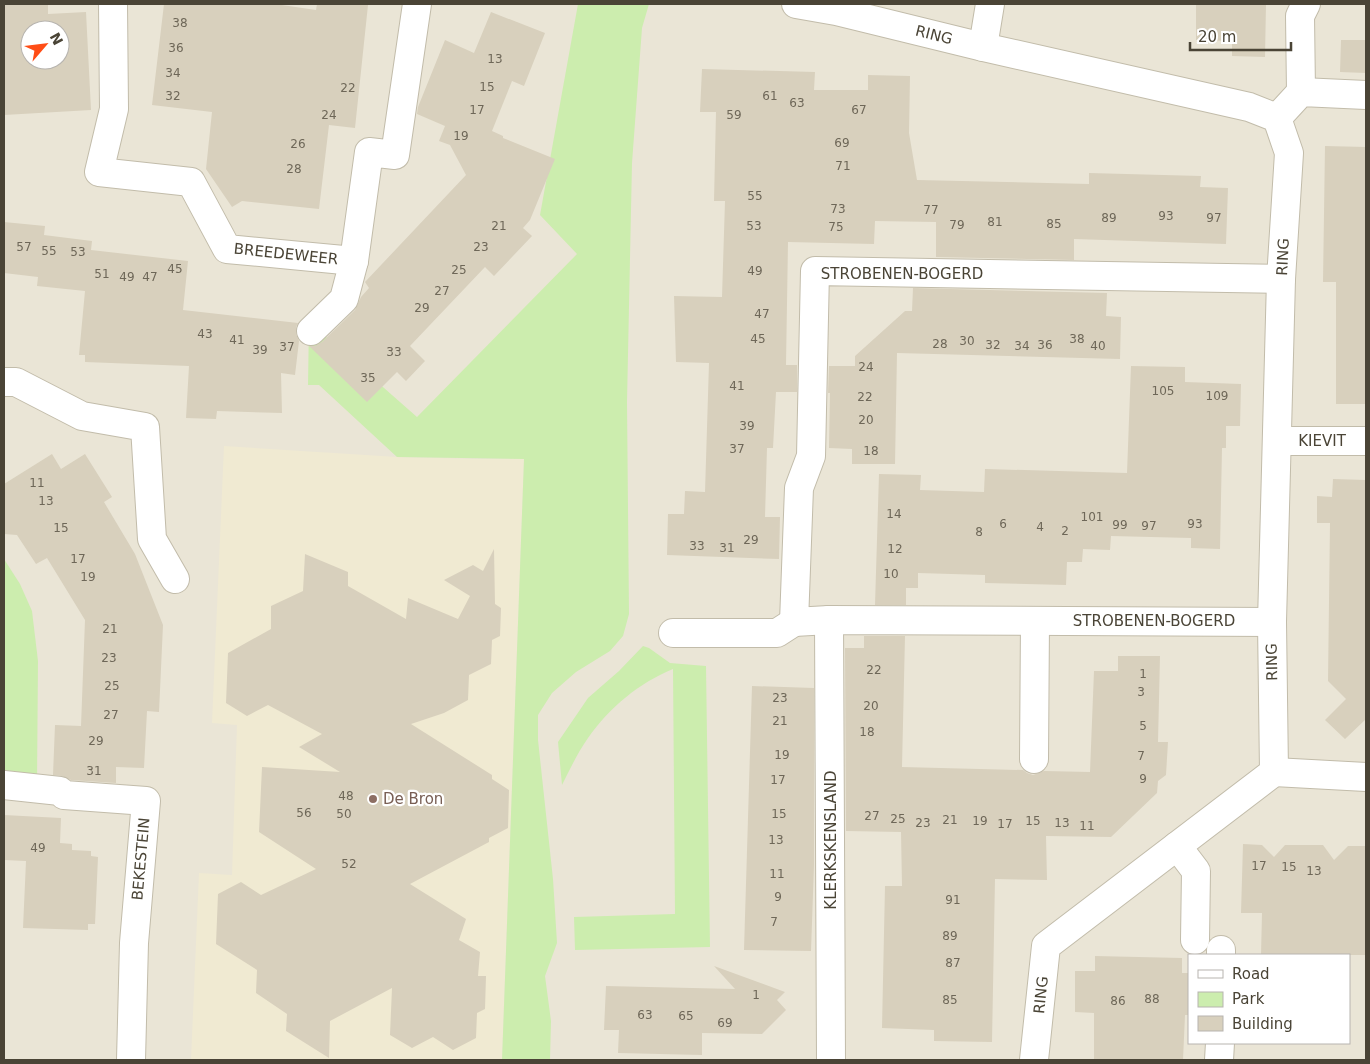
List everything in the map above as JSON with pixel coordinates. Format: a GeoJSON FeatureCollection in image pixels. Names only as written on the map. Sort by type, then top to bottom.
{"type":"FeatureCollection","features":[{"type":"Feature","properties":{"kind":"street","name":"BREEDEWEER"},"geometry":{"type":"LineString","coordinates":[[113,4],[114,109],[99,172],[191,182],[228,249],[354,261]]}},
{"type":"Feature","properties":{"kind":"street","name":"BREEDEWEER"},"geometry":{"type":"LineString","coordinates":[[311,331],[344,299],[354,261],[369,152],[395,155],[417,4]]}},
{"type":"Feature","properties":{"kind":"street","name":"RING"},"geometry":{"type":"LineString","coordinates":[[796,4],[836,11],[982,48],[1249,107],[1277,118],[1289,153],[1281,279],[1272,622],[1274,772],[1046,946],[1034,1060]]}},
{"type":"Feature","properties":{"kind":"street"},"geometry":{"type":"LineString","coordinates":[[982,48],[990,4]]}},
{"type":"Feature","properties":{"kind":"street"},"geometry":{"type":"LineString","coordinates":[[1277,118],[1302,92],[1300,16],[1306,4]]}},
{"type":"Feature","properties":{"kind":"street"},"geometry":{"type":"LineString","coordinates":[[1302,92],[1366,95]]}},
{"type":"Feature","properties":{"kind":"street","name":"STROBENEN-BOGERD"},"geometry":{"type":"LineString","coordinates":[[794,622],[798,488],[812,456],[815,271],[1281,279]]}},
{"type":"Feature","properties":{"kind":"street"},"geometry":{"type":"LineString","coordinates":[[4,382],[16,382],[82,416],[145,426],[152,539],[175,579]]}},
{"type":"Feature","properties":{"kind":"street","name":"KIEVIT"},"geometry":{"type":"LineString","coordinates":[[1278,441],[1366,441]]}},
{"type":"Feature","properties":{"kind":"street","name":"STROBENEN-BOGERD"},"geometry":{"type":"LineString","coordinates":[[673,633],[777,634],[794,622],[829,620],[1272,622]]}},
{"type":"Feature","properties":{"kind":"street","name":"KLERKSKENSLAND"},"geometry":{"type":"LineString","coordinates":[[829,620],[831,1060]]}},
{"type":"Feature","properties":{"kind":"street"},"geometry":{"type":"LineString","coordinates":[[1034,760],[1036,621]]}},
{"type":"Feature","properties":{"kind":"street"},"geometry":{"type":"LineString","coordinates":[[1274,772],[1366,778]]}},
{"type":"Feature","properties":{"kind":"street","name":"BEKESTEIN"},"geometry":{"type":"LineString","coordinates":[[4,785],[60,791],[64,795],[146,801],[134,943],[131,1060]]}},
{"type":"Feature","properties":{"kind":"street"},"geometry":{"type":"LineString","coordinates":[[1178,846],[1196,871],[1195,940]]}},
{"type":"Feature","properties":{"kind":"street"},"geometry":{"type":"LineString","coordinates":[[1219,1060],[1220,1044]]}},
{"type":"Feature","properties":{"kind":"shaded area"},"geometry":{"type":"Polygon","coordinates":[[[4,4],[1366,4],[1366,1060],[4,1060],[4,4]]]}},
{"type":"Feature","properties":{"kind":"shaded area","name":"De Bron"},"geometry":{"type":"Polygon","coordinates":[[[224,446],[397,457],[524,459],[502,1060],[191,1060],[199,873],[232,875],[237,725],[212,723],[224,446]]]}},
{"type":"Feature","properties":{"kind":"green space"},"geometry":{"type":"Polygon","coordinates":[[[578,4],[649,4],[642,28],[632,163],[627,402],[629,614],[623,636],[610,651],[576,672],[552,693],[538,715],[538,740],[553,879],[557,943],[545,976],[551,1021],[550,1060],[502,1060],[524,459],[397,457],[319,385],[308,385],[309,322],[417,417],[577,254],[540,215],[578,4]]]}},
{"type":"Feature","properties":{"kind":"green space"},"geometry":{"type":"Polygon","coordinates":[[[4,559],[20,584],[32,611],[38,661],[37,785],[4,784],[4,559]]]}},
{"type":"Feature","properties":{"kind":"green space"},"geometry":{"type":"Polygon","coordinates":[[[643,646],[649,648],[670,663],[706,666],[710,947],[575,950],[574,917],[675,914],[673,669],[648,681],[626,697],[606,716],[584,743],[562,785],[558,742],[588,698],[619,671],[643,646]]]}},
{"type":"Feature","properties":{"kind":"building"},"geometry":{"type":"Polygon","coordinates":[[[4,4],[48,4],[48,14],[86,12],[91,110],[4,115],[4,4]]]}},
{"type":"Feature","properties":{"kind":"building"},"geometry":{"type":"Polygon","coordinates":[[[164,4],[275,4],[316,10],[317,4],[368,5],[355,128],[329,125],[319,209],[242,201],[232,207],[206,169],[212,112],[152,105],[164,4]]]}},
{"type":"Feature","properties":{"kind":"building"},"geometry":{"type":"Polygon","coordinates":[[[1196,4],[1266,4],[1265,57],[1232,56],[1232,41],[1196,40],[1196,4]]]}},
{"type":"Feature","properties":{"kind":"building"},"geometry":{"type":"Polygon","coordinates":[[[491,12],[545,33],[524,86],[512,81],[492,131],[503,136],[503,138],[555,159],[530,220],[523,228],[532,236],[494,276],[485,267],[410,346],[425,361],[406,381],[397,372],[367,402],[309,346],[315,346],[322,342],[355,310],[361,297],[369,288],[365,282],[466,175],[450,145],[439,141],[445,126],[417,114],[418,107],[445,40],[474,53],[491,12]]]}},
{"type":"Feature","properties":{"kind":"building"},"geometry":{"type":"Polygon","coordinates":[[[1341,40],[1366,40],[1366,73],[1340,72],[1341,40]]]}},
{"type":"Feature","properties":{"kind":"building"},"geometry":{"type":"Polygon","coordinates":[[[702,69],[815,72],[814,90],[868,90],[868,75],[910,76],[909,133],[917,180],[1089,184],[1089,173],[1201,176],[1200,187],[1228,188],[1226,244],[1074,239],[1074,260],[936,257],[936,222],[875,221],[874,244],[788,242],[786,365],[797,365],[797,392],[776,392],[773,448],[767,448],[765,517],[780,517],[779,559],[667,555],[668,514],[684,514],[685,491],[705,492],[709,363],[676,362],[674,296],[722,297],[725,201],[714,201],[716,112],[700,112],[702,69]]]}},
{"type":"Feature","properties":{"kind":"building"},"geometry":{"type":"Polygon","coordinates":[[[1325,146],[1366,147],[1366,404],[1336,404],[1336,282],[1323,282],[1325,146]]]}},
{"type":"Feature","properties":{"kind":"building"},"geometry":{"type":"Polygon","coordinates":[[[4,222],[45,226],[44,235],[92,241],[91,250],[188,261],[183,310],[298,323],[296,334],[299,341],[295,375],[281,373],[282,413],[217,411],[216,419],[186,418],[189,366],[85,362],[85,355],[79,355],[85,291],[37,286],[38,277],[4,273],[4,222]]]}},
{"type":"Feature","properties":{"kind":"building"},"geometry":{"type":"Polygon","coordinates":[[[913,288],[1107,293],[1106,316],[1121,317],[1120,359],[897,353],[895,464],[852,464],[852,449],[829,448],[829,366],[855,366],[855,356],[905,311],[912,311],[913,288]]]}},
{"type":"Feature","properties":{"kind":"building"},"geometry":{"type":"Polygon","coordinates":[[[1131,366],[1185,367],[1185,382],[1241,384],[1240,426],[1226,426],[1226,448],[1222,448],[1220,549],[1191,548],[1191,538],[1111,536],[1110,550],[1083,549],[1082,562],[1067,562],[1066,585],[985,583],[985,575],[918,573],[918,588],[906,588],[906,605],[875,605],[879,474],[921,475],[920,490],[984,492],[985,469],[1127,473],[1131,366]]]}},
{"type":"Feature","properties":{"kind":"building"},"geometry":{"type":"Polygon","coordinates":[[[52,454],[61,469],[85,454],[112,497],[104,502],[135,554],[163,625],[159,712],[147,711],[144,768],[116,767],[116,783],[71,780],[53,775],[55,725],[81,726],[85,620],[47,558],[36,564],[17,535],[4,534],[4,484],[52,454]]]}},
{"type":"Feature","properties":{"kind":"building"},"geometry":{"type":"Polygon","coordinates":[[[1333,479],[1366,480],[1366,719],[1345,739],[1325,720],[1346,699],[1328,681],[1330,523],[1317,523],[1317,496],[1332,497],[1333,479]]]}},
{"type":"Feature","properties":{"kind":"building"},"geometry":{"type":"Polygon","coordinates":[[[494,549],[495,604],[501,608],[500,636],[492,640],[491,664],[469,675],[468,700],[444,713],[411,724],[492,775],[492,779],[509,790],[508,828],[489,838],[489,842],[410,884],[466,919],[459,940],[480,952],[478,976],[486,976],[485,1009],[477,1013],[476,1038],[453,1050],[433,1037],[412,1048],[390,1035],[392,988],[330,1021],[329,1058],[286,1031],[287,1014],[256,993],[257,970],[216,944],[218,894],[241,882],[261,895],[316,869],[259,832],[262,767],[340,772],[299,747],[322,734],[268,705],[247,716],[226,703],[228,653],[271,629],[271,606],[303,591],[305,554],[348,572],[348,586],[406,619],[408,598],[458,619],[470,596],[444,580],[473,565],[483,571],[494,549]]]}},
{"type":"Feature","properties":{"kind":"building"},"geometry":{"type":"Polygon","coordinates":[[[864,636],[905,636],[902,767],[1023,770],[1033,775],[1044,771],[1090,772],[1094,671],[1118,671],[1118,656],[1160,656],[1158,742],[1168,742],[1166,775],[1158,781],[1157,793],[1111,837],[1046,836],[1047,880],[995,879],[992,1042],[934,1041],[934,1030],[882,1028],[885,886],[902,886],[901,832],[846,831],[845,648],[864,648],[864,636]]]}},
{"type":"Feature","properties":{"kind":"building"},"geometry":{"type":"Polygon","coordinates":[[[752,686],[814,688],[814,865],[811,951],[744,950],[752,686]]]}},
{"type":"Feature","properties":{"kind":"building"},"geometry":{"type":"Polygon","coordinates":[[[4,815],[61,818],[60,843],[72,844],[72,850],[91,851],[91,856],[98,857],[95,924],[88,924],[88,930],[23,928],[26,861],[4,860],[4,815]]]}},
{"type":"Feature","properties":{"kind":"building"},"geometry":{"type":"Polygon","coordinates":[[[1243,844],[1262,845],[1274,857],[1285,845],[1323,845],[1334,860],[1348,846],[1366,846],[1366,955],[1261,954],[1262,913],[1241,913],[1243,844]]]}},
{"type":"Feature","properties":{"kind":"building"},"geometry":{"type":"Polygon","coordinates":[[[1095,956],[1182,958],[1182,973],[1188,973],[1188,1015],[1185,1015],[1183,1060],[1094,1060],[1094,1013],[1075,1012],[1075,971],[1095,971],[1095,956]]]}},
{"type":"Feature","properties":{"kind":"building"},"geometry":{"type":"Polygon","coordinates":[[[714,966],[785,992],[777,1000],[786,1010],[762,1034],[702,1033],[702,1055],[618,1053],[619,1030],[604,1030],[606,986],[735,989],[714,966]]]}},
{"type":"Feature","properties":{"kind":"place","name":"De Bron"},"geometry":{"type":"Point","coordinates":[373,799]}}]}
